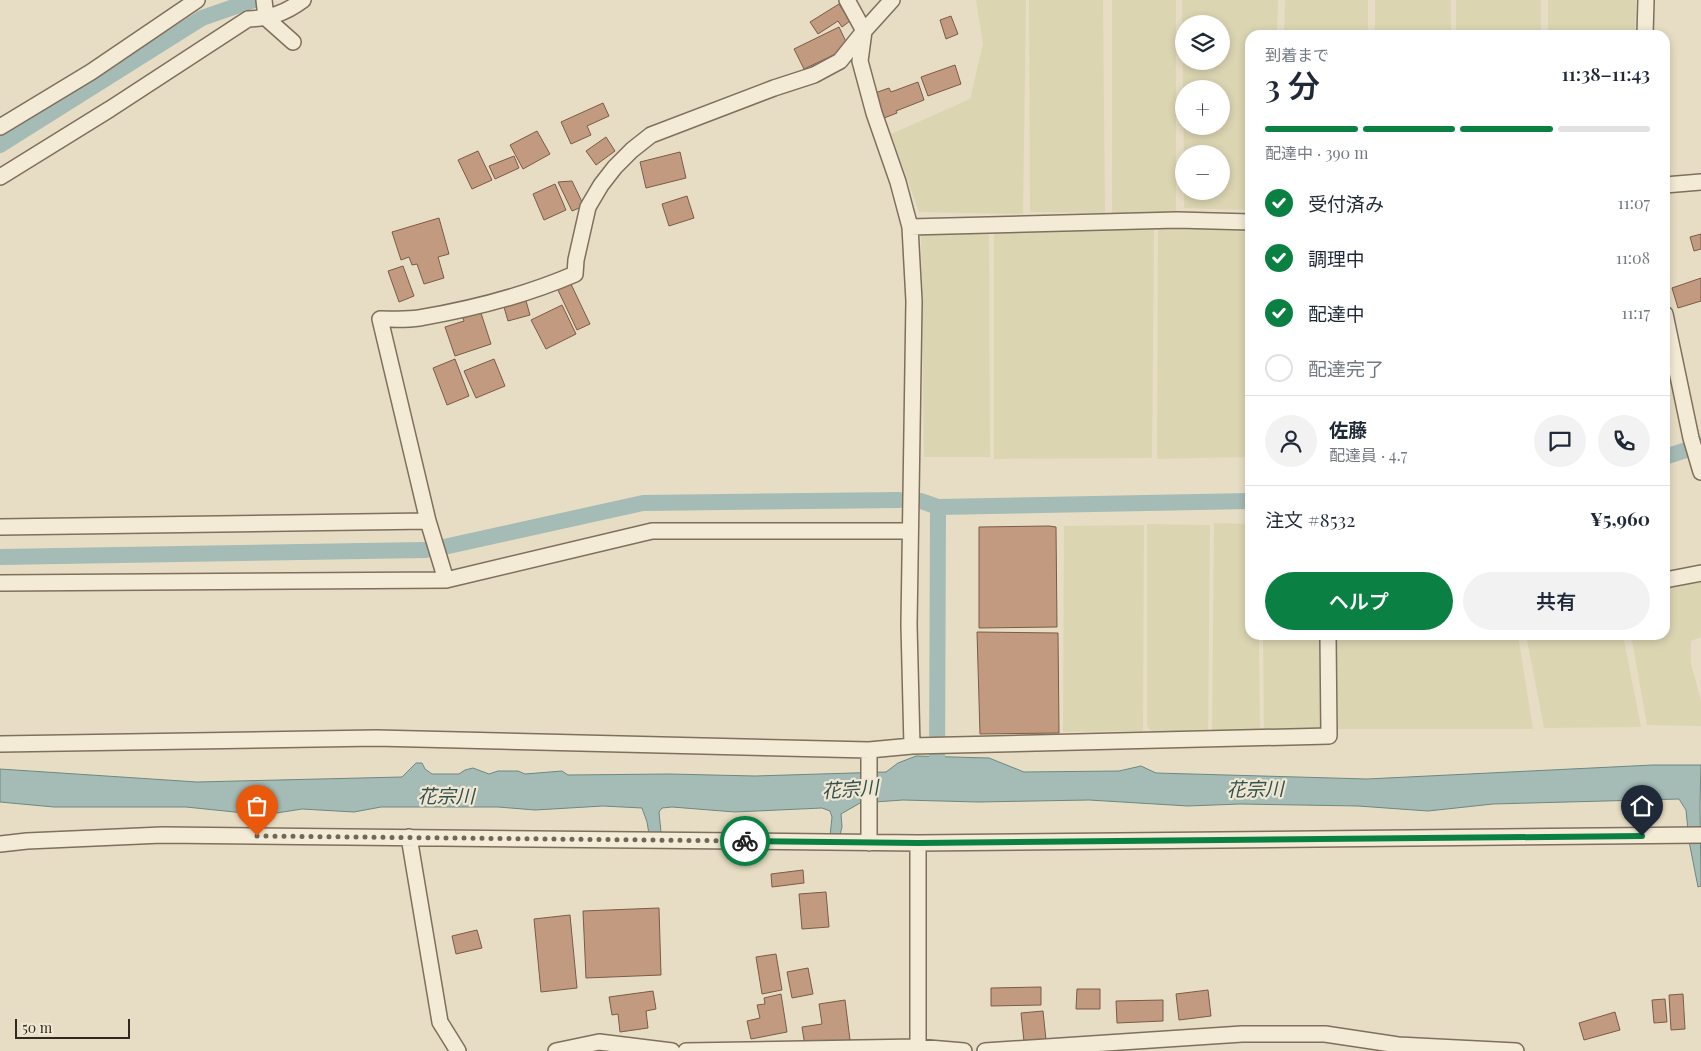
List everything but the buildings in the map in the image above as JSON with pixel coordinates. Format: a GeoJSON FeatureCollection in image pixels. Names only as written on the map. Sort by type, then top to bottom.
{"type":"FeatureCollection","features":[{"type":"Feature","properties":{"kind":"street"},"geometry":{"type":"LineString","coordinates":[[0,126],[91,72],[197,0]]}},
{"type":"Feature","properties":{"kind":"street"},"geometry":{"type":"LineString","coordinates":[[264,0],[266,18],[293,42]]}},
{"type":"Feature","properties":{"kind":"street"},"geometry":{"type":"LineString","coordinates":[[0,177],[248,19],[266,18],[288,11],[303,0]]}},
{"type":"Feature","properties":{"kind":"street"},"geometry":{"type":"LineString","coordinates":[[847,0],[864,31],[860,61],[874,113],[898,182],[910,227],[914,301],[909,625],[912,746]]}},
{"type":"Feature","properties":{"kind":"street"},"geometry":{"type":"LineString","coordinates":[[446,580],[428,521],[380,319],[417,318],[482,304],[545,287],[575,274],[576,260],[588,207],[601,185],[632,150],[651,135],[774,88],[814,75],[840,61],[892,0]]}},
{"type":"Feature","properties":{"kind":"street"},"geometry":{"type":"LineString","coordinates":[[1645,30],[1646,0]]}},
{"type":"Feature","properties":{"kind":"street"},"geometry":{"type":"LineString","coordinates":[[1670,185],[1701,182]]}},
{"type":"Feature","properties":{"kind":"street"},"geometry":{"type":"LineString","coordinates":[[910,227],[1177,220],[1245,222]]}},
{"type":"Feature","properties":{"kind":"street"},"geometry":{"type":"LineString","coordinates":[[1670,338],[1691,438],[1699,465]]}},
{"type":"Feature","properties":{"kind":"street"},"geometry":{"type":"LineString","coordinates":[[0,527],[428,521]]}},
{"type":"Feature","properties":{"kind":"street"},"geometry":{"type":"LineString","coordinates":[[0,583],[446,580],[652,532],[910,531]]}},
{"type":"Feature","properties":{"kind":"street"},"geometry":{"type":"LineString","coordinates":[[1670,579],[1701,573]]}},
{"type":"Feature","properties":{"kind":"street"},"geometry":{"type":"LineString","coordinates":[[0,744],[376,738],[869,756],[912,746],[1329,736],[1328,640]]}},
{"type":"Feature","properties":{"kind":"street"},"geometry":{"type":"LineString","coordinates":[[869,756],[869,836]]}},
{"type":"Feature","properties":{"kind":"street"},"geometry":{"type":"LineString","coordinates":[[0,844],[162,835],[409,837],[869,836],[918,843],[1701,835]]}},
{"type":"Feature","properties":{"kind":"street"},"geometry":{"type":"LineString","coordinates":[[409,837],[440,1022],[458,1051]]}},
{"type":"Feature","properties":{"kind":"street"},"geometry":{"type":"LineString","coordinates":[[918,843],[918,1049]]}},
{"type":"Feature","properties":{"kind":"street"},"geometry":{"type":"LineString","coordinates":[[985,1051],[1242,1034],[1325,1034],[1398,1048],[1516,1051]]}},
{"type":"Feature","properties":{"kind":"street"},"geometry":{"type":"LineString","coordinates":[[556,1051],[599,1042],[672,1051]]}},
{"type":"Feature","properties":{"kind":"street"},"geometry":{"type":"LineString","coordinates":[[686,1051],[918,1049],[964,1051]]}},
{"type":"Feature","properties":{"kind":"shaded area"},"geometry":{"type":"Polygon","coordinates":[[[976,0],[1026,0],[1023,214],[919,212],[891,134],[970,99],[983,44],[976,0]]]}},
{"type":"Feature","properties":{"kind":"shaded area"},"geometry":{"type":"Polygon","coordinates":[[[1029,0],[1103,0],[1105,213],[1030,212],[1029,0]]]}},
{"type":"Feature","properties":{"kind":"shaded area"},"geometry":{"type":"Polygon","coordinates":[[[1112,0],[1176,0],[1176,213],[1112,213],[1112,0]]]}},
{"type":"Feature","properties":{"kind":"shaded area"},"geometry":{"type":"Polygon","coordinates":[[[1182,0],[1278,0],[1277,30],[1245,30],[1245,210],[1184,208],[1184,200],[1230,200],[1230,145],[1184,145],[1184,135],[1230,135],[1230,80],[1183,80],[1183,70],[1230,70],[1230,15],[1182,15],[1182,0]]]}},
{"type":"Feature","properties":{"kind":"shaded area"},"geometry":{"type":"Polygon","coordinates":[[[1285,0],[1368,0],[1368,30],[1284,30],[1285,0]]]}},
{"type":"Feature","properties":{"kind":"shaded area"},"geometry":{"type":"Polygon","coordinates":[[[1375,0],[1451,0],[1451,30],[1375,30],[1375,0]]]}},
{"type":"Feature","properties":{"kind":"shaded area"},"geometry":{"type":"Polygon","coordinates":[[[1456,0],[1541,0],[1541,30],[1456,30],[1456,0]]]}},
{"type":"Feature","properties":{"kind":"shaded area"},"geometry":{"type":"Polygon","coordinates":[[[1548,0],[1636,0],[1635,30],[1548,30],[1548,0]]]}},
{"type":"Feature","properties":{"kind":"shaded area"},"geometry":{"type":"Polygon","coordinates":[[[1158,226],[1245,232],[1245,457],[1157,459],[1158,226]]]}},
{"type":"Feature","properties":{"kind":"shaded area"},"geometry":{"type":"Polygon","coordinates":[[[1154,230],[1152,458],[994,459],[994,232],[1154,230]]]}},
{"type":"Feature","properties":{"kind":"shaded area"},"geometry":{"type":"Polygon","coordinates":[[[989,231],[990,457],[924,457],[921,233],[989,231]]]}},
{"type":"Feature","properties":{"kind":"shaded area"},"geometry":{"type":"Polygon","coordinates":[[[1214,523],[1245,524],[1245,640],[1259,640],[1260,733],[1212,733],[1214,523]]]}},
{"type":"Feature","properties":{"kind":"shaded area"},"geometry":{"type":"Polygon","coordinates":[[[1147,524],[1210,525],[1208,734],[1154,734],[1147,726],[1147,524]]]}},
{"type":"Feature","properties":{"kind":"shaded area"},"geometry":{"type":"Polygon","coordinates":[[[1144,525],[1143,731],[1063,732],[1064,526],[1144,525]]]}},
{"type":"Feature","properties":{"kind":"shaded area"},"geometry":{"type":"Polygon","coordinates":[[[1701,580],[1701,637],[1691,641],[1691,663],[1701,702],[1701,726],[1647,725],[1632,640],[1670,640],[1670,586],[1701,580]]]}},
{"type":"Feature","properties":{"kind":"shaded area"},"geometry":{"type":"Polygon","coordinates":[[[1263,640],[1320,640],[1323,731],[1264,733],[1263,640]]]}},
{"type":"Feature","properties":{"kind":"shaded area"},"geometry":{"type":"Polygon","coordinates":[[[1333,640],[1519,640],[1533,729],[1335,729],[1333,640]]]}},
{"type":"Feature","properties":{"kind":"shaded area"},"geometry":{"type":"Polygon","coordinates":[[[1527,640],[1624,640],[1641,727],[1544,728],[1527,640]]]}},
{"type":"Feature","properties":{"kind":"water","name":"花宗川"},"geometry":{"type":"Polygon","coordinates":[[[916,756],[989,758],[1024,772],[1119,771],[1141,766],[1156,773],[1367,779],[1653,765],[1701,765],[1701,886],[1698,887],[1689,841],[1686,810],[1679,799],[1493,804],[1428,811],[1358,806],[1240,804],[1188,806],[1089,800],[978,802],[903,800],[860,803],[841,814],[842,827],[840,835],[830,836],[832,817],[830,811],[822,808],[735,812],[672,807],[662,808],[659,812],[661,832],[649,834],[642,808],[603,806],[535,810],[498,807],[381,807],[354,812],[302,809],[264,815],[186,807],[54,807],[0,802],[0,769],[197,782],[402,777],[416,763],[422,763],[425,769],[432,774],[459,774],[473,768],[489,774],[498,771],[518,771],[525,774],[562,771],[568,775],[669,774],[755,776],[886,772],[898,763],[916,756]]]}},
{"type":"Feature","properties":{"kind":"waterway"},"geometry":{"type":"LineString","coordinates":[[0,145],[202,18],[254,0]]}},
{"type":"Feature","properties":{"kind":"waterway"},"geometry":{"type":"LineString","coordinates":[[1670,455],[1701,445]]}},
{"type":"Feature","properties":{"kind":"waterway"},"geometry":{"type":"LineString","coordinates":[[444,547],[643,503],[899,500]]}},
{"type":"Feature","properties":{"kind":"waterway"},"geometry":{"type":"LineString","coordinates":[[921,501],[938,507]]}},
{"type":"Feature","properties":{"kind":"waterway"},"geometry":{"type":"LineString","coordinates":[[937,779],[938,507],[1245,501]]}},
{"type":"Feature","properties":{"kind":"waterway"},"geometry":{"type":"LineString","coordinates":[[0,557],[426,550]]}},
{"type":"Feature","properties":{"kind":"way so far"},"geometry":{"type":"LineString","coordinates":[[257,836],[745,841]]}},
{"type":"Feature","properties":{"kind":"route"},"geometry":{"type":"LineString","coordinates":[[745,841],[918,843],[1642,836]]}}]}
